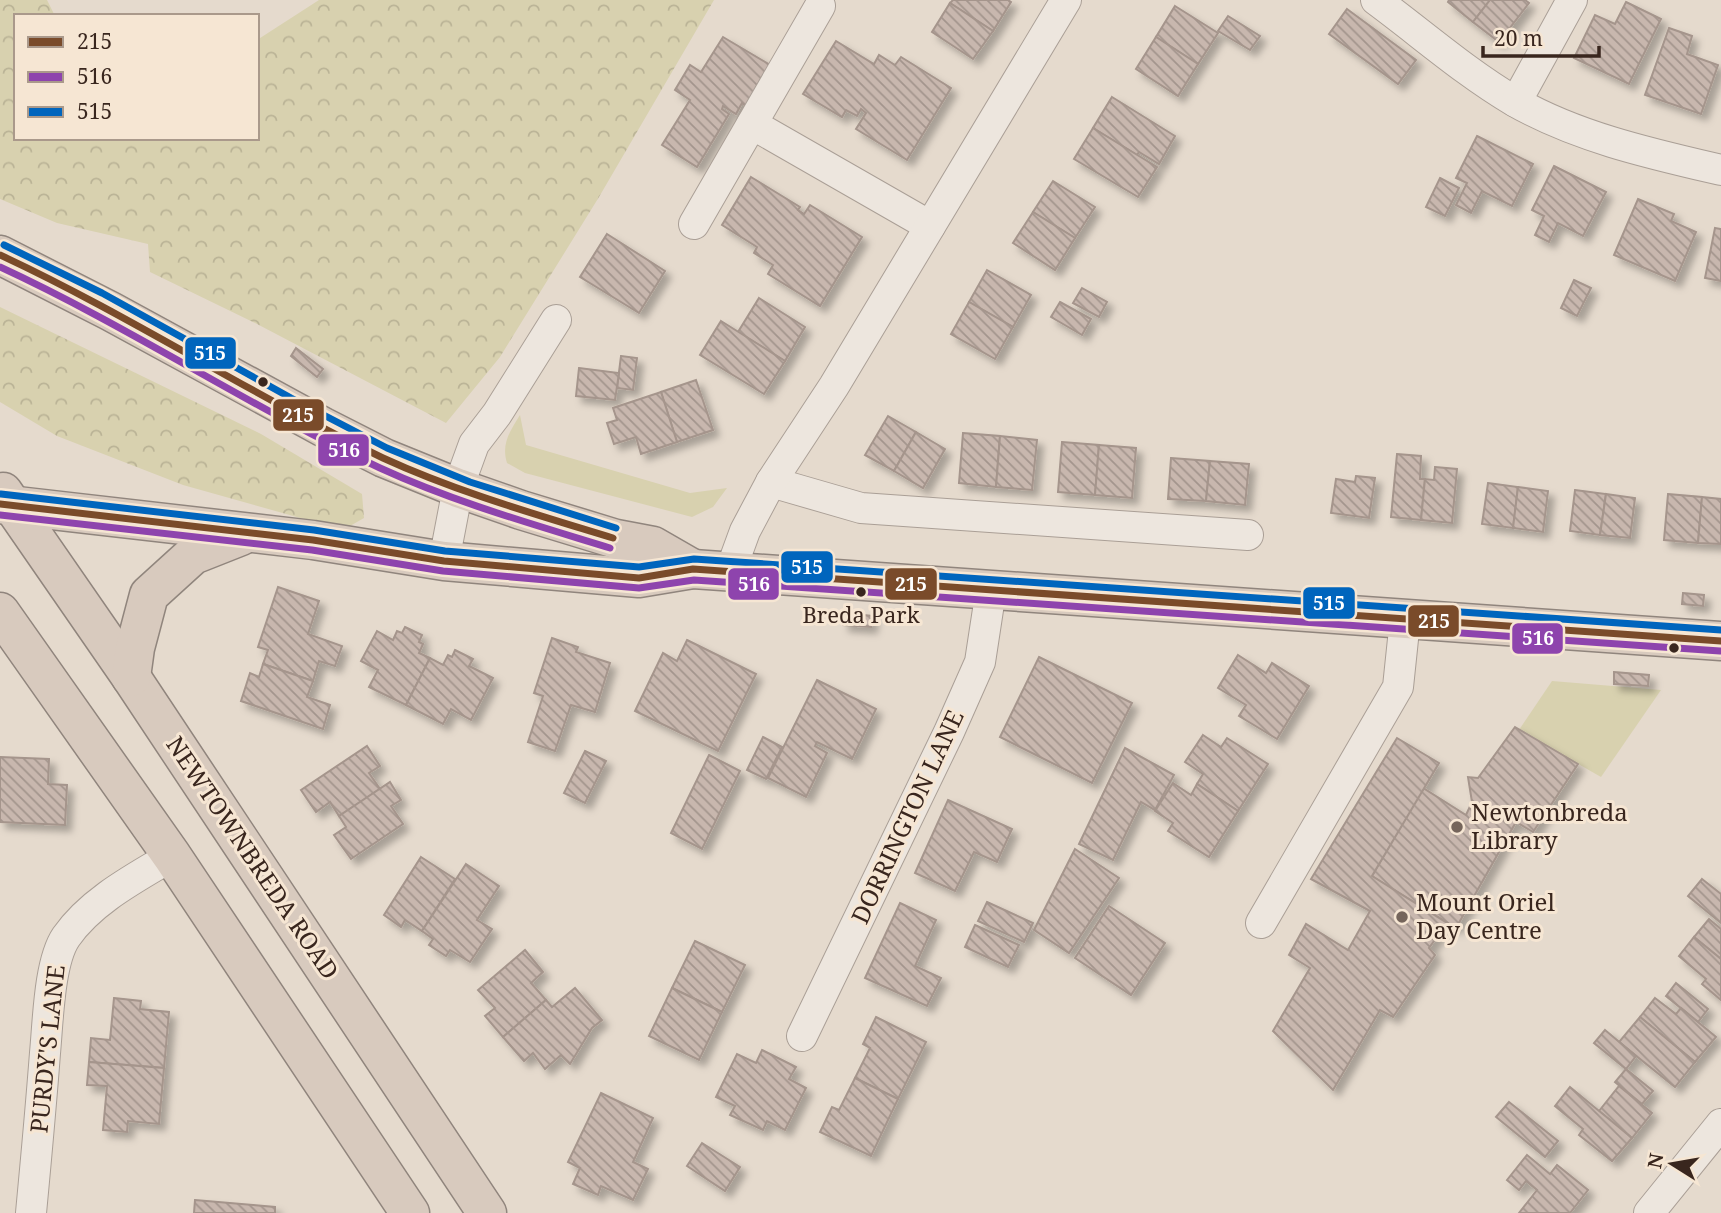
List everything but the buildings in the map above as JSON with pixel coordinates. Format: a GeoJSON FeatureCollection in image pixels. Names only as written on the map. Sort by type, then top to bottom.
{"type":"FeatureCollection","features":[{"type":"Feature","properties":{"kind":"highway"},"geometry":{"type":"LineString","coordinates":[[0,255],[384,458],[521,510],[616,539],[653,547],[712,571]]}},
{"type":"Feature","properties":{"kind":"highway"},"geometry":{"type":"LineString","coordinates":[[5,499],[246,534],[313,540],[444,561],[639,578],[712,571],[1721,640]]}},
{"type":"Feature","properties":{"kind":"highway","name":"NEWTOWNBREDA ROAD"},"geometry":{"type":"LineString","coordinates":[[5,499],[131,677],[487,1213]]}},
{"type":"Feature","properties":{"kind":"highway"},"geometry":{"type":"LineString","coordinates":[[131,677],[135,648],[149,595],[193,555],[246,534]]}},
{"type":"Feature","properties":{"kind":"highway"},"geometry":{"type":"LineString","coordinates":[[0,612],[172,856],[410,1213]]}},
{"type":"Feature","properties":{"kind":"street"},"geometry":{"type":"LineString","coordinates":[[712,571],[745,531],[771,482],[834,386],[1066,0]]}},
{"type":"Feature","properties":{"kind":"street"},"geometry":{"type":"LineString","coordinates":[[1377,0],[1478,77],[1516,102],[1570,126],[1622,144],[1721,170]]}},
{"type":"Feature","properties":{"kind":"street"},"geometry":{"type":"LineString","coordinates":[[1516,102],[1572,0]]}},
{"type":"Feature","properties":{"kind":"street"},"geometry":{"type":"LineString","coordinates":[[694,224],[820,6]]}},
{"type":"Feature","properties":{"kind":"street"},"geometry":{"type":"LineString","coordinates":[[752,124],[930,226]]}},
{"type":"Feature","properties":{"kind":"street"},"geometry":{"type":"LineString","coordinates":[[444,561],[458,488],[474,444],[497,414],[556,320]]}},
{"type":"Feature","properties":{"kind":"street"},"geometry":{"type":"LineString","coordinates":[[771,482],[861,508],[1248,535]]}},
{"type":"Feature","properties":{"kind":"street","name":"DORRINGTON LANE"},"geometry":{"type":"LineString","coordinates":[[802,1036],[980,662],[991,590]]}},
{"type":"Feature","properties":{"kind":"street"},"geometry":{"type":"LineString","coordinates":[[1261,923],[1398,687],[1405,620]]}},
{"type":"Feature","properties":{"kind":"street","name":"PURDY'S LANE"},"geometry":{"type":"LineString","coordinates":[[31,1213],[50,999],[56,961],[64,939],[80,920],[108,896],[172,856]]}},
{"type":"Feature","properties":{"kind":"street"},"geometry":{"type":"LineString","coordinates":[[1649,1213],[1721,1124]]}},
{"type":"Feature","properties":{"kind":"green space"},"geometry":{"type":"Polygon","coordinates":[[[0,0],[47,0],[54,14],[14,14],[14,140],[259,140],[259,39],[319,0],[714,0],[599,197],[500,357],[446,423],[257,324],[150,272],[148,244],[57,223],[0,199],[0,0]]]}},
{"type":"Feature","properties":{"kind":"green space"},"geometry":{"type":"Polygon","coordinates":[[[0,307],[261,434],[362,494],[364,518],[343,530],[183,485],[57,436],[0,402],[0,307]]]}},
{"type":"Feature","properties":{"kind":"green space"},"geometry":{"type":"Polygon","coordinates":[[[520,415],[526,445],[690,493],[727,488],[713,507],[692,517],[525,473],[507,463],[505,456],[508,438],[520,415]]]}},
{"type":"Feature","properties":{"kind":"green space"},"geometry":{"type":"Polygon","coordinates":[[[1552,681],[1661,690],[1601,777],[1519,730],[1552,681]]]}},
{"type":"Feature","properties":{"kind":"transit line","name":"515"},"geometry":{"type":"LineString","coordinates":[[4,245],[102,293],[387,448],[470,482],[616,528]]}},
{"type":"Feature","properties":{"kind":"transit line","name":"215"},"geometry":{"type":"LineString","coordinates":[[0,255],[97,304],[287,409],[383,458],[468,492],[613,538]]}},
{"type":"Feature","properties":{"kind":"transit line","name":"516"},"geometry":{"type":"LineString","coordinates":[[0,267],[96,315],[284,419],[380,468],[465,502],[610,548]]}},
{"type":"Feature","properties":{"kind":"transit line","name":"515"},"geometry":{"type":"LineString","coordinates":[[1,494],[314,530],[445,551],[639,567],[694,559],[1721,630]]}},
{"type":"Feature","properties":{"kind":"transit line","name":"215"},"geometry":{"type":"LineString","coordinates":[[0,504],[313,540],[444,561],[639,578],[693,569],[1721,641]]}},
{"type":"Feature","properties":{"kind":"transit line","name":"516"},"geometry":{"type":"LineString","coordinates":[[0,515],[312,550],[443,571],[639,588],[694,580],[1720,651]]}},
{"type":"Feature","properties":{"kind":"place","name":"Breda Park"},"geometry":{"type":"Point","coordinates":[861,592]}},
{"type":"Feature","properties":{"kind":"place","name":"Newtonbreda Library"},"geometry":{"type":"Point","coordinates":[1457,827]}},
{"type":"Feature","properties":{"kind":"place","name":"Mount Oriel Day Centre"},"geometry":{"type":"Point","coordinates":[1402,917]}}]}
